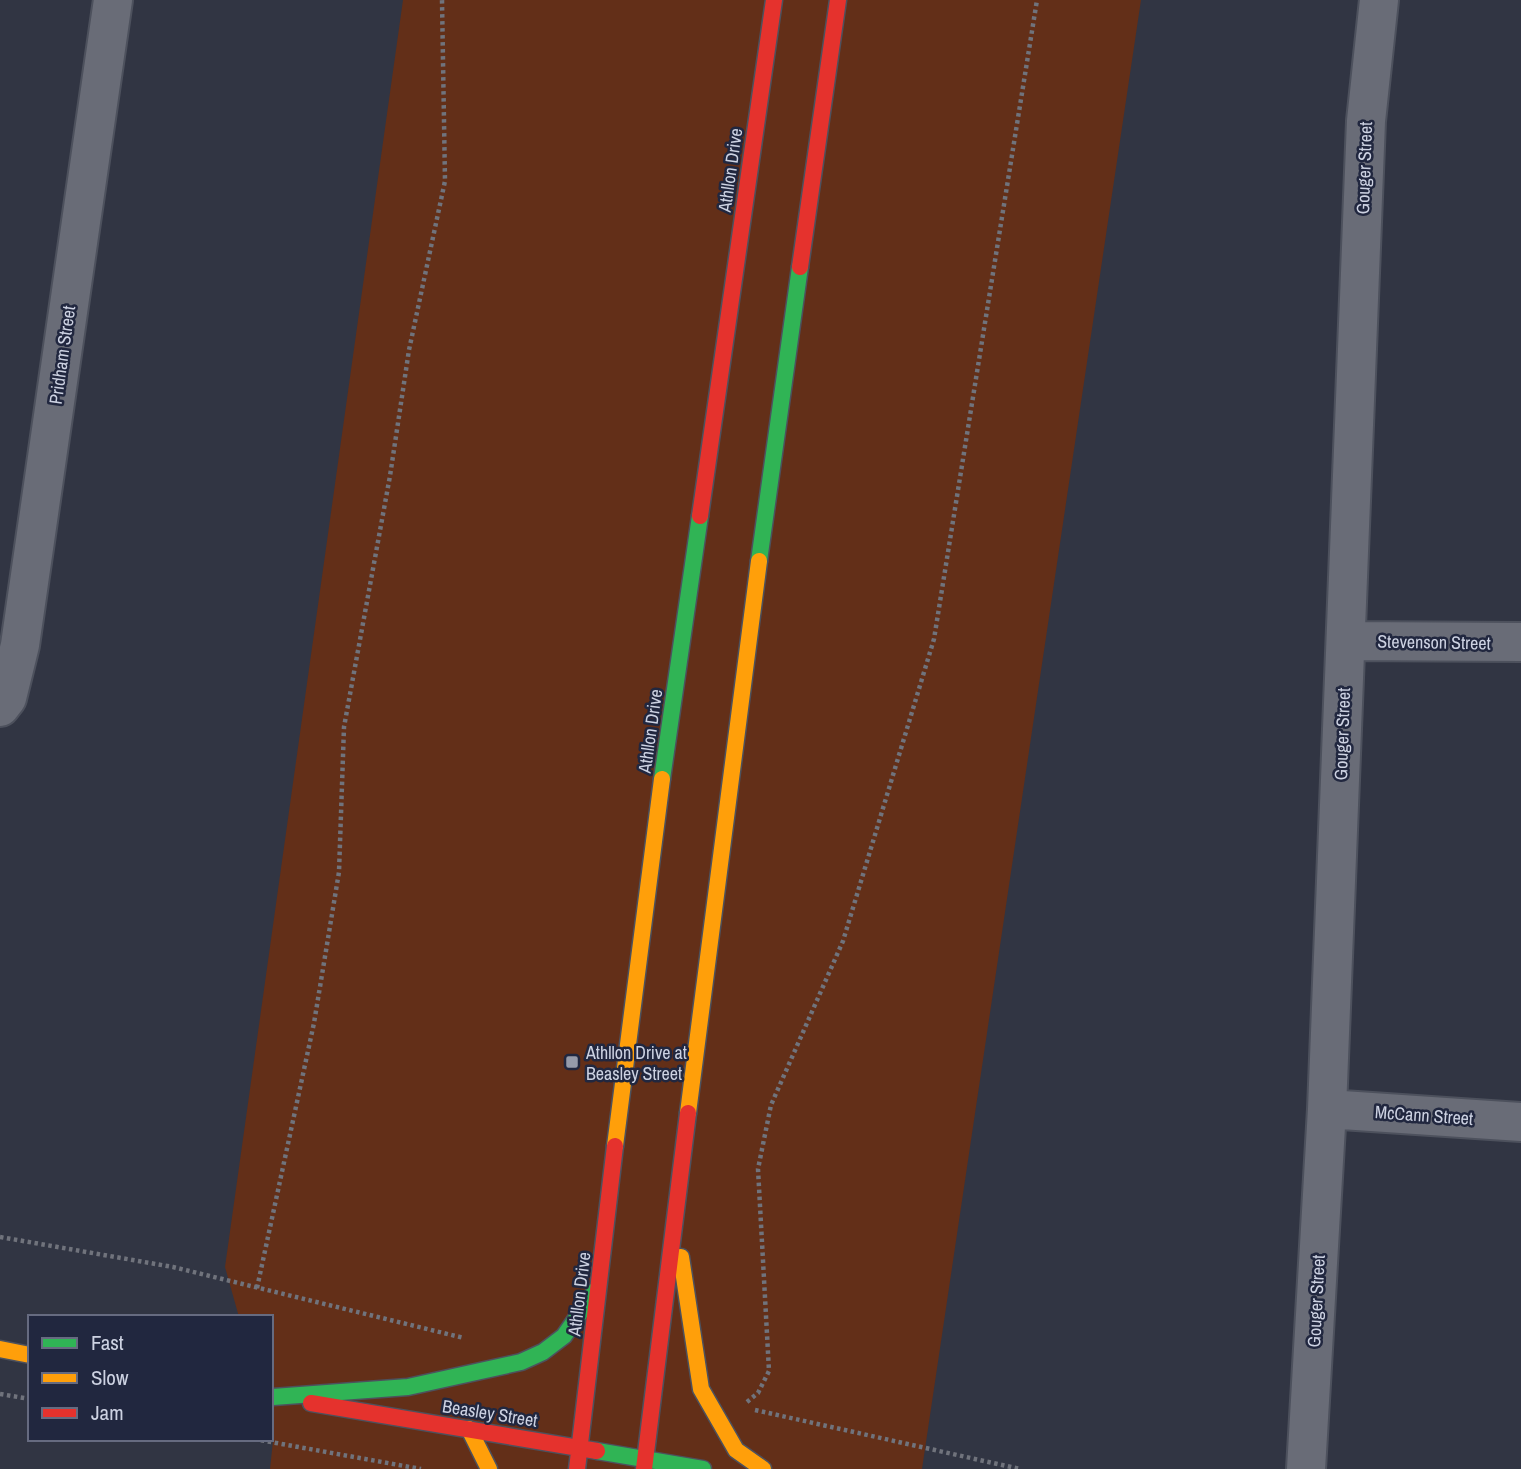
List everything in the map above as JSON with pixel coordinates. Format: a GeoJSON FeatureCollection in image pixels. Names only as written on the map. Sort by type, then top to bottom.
{"type":"FeatureCollection","features":[{"type":"Feature","properties":{"kind":"main road","name":"Athllon Drive"},"geometry":{"type":"LineString","coordinates":[[578,1469],[666,751],[774,0]]}},
{"type":"Feature","properties":{"kind":"main road"},"geometry":{"type":"LineString","coordinates":[[645,1464],[736,723],[838,0]]}},
{"type":"Feature","properties":{"kind":"main road"},"geometry":{"type":"LineString","coordinates":[[674,1217],[701,1390],[736,1450],[763,1469]]}},
{"type":"Feature","properties":{"kind":"main road"},"geometry":{"type":"LineString","coordinates":[[273,1396],[386,1392],[435,1384],[528,1360],[550,1349],[575,1326],[599,1286]]}},
{"type":"Feature","properties":{"kind":"main road"},"geometry":{"type":"LineString","coordinates":[[0,1349],[28,1355]]}},
{"type":"Feature","properties":{"kind":"main road","name":"Beasley Street"},"geometry":{"type":"LineString","coordinates":[[273,1396],[580,1447],[645,1464],[703,1469]]}},
{"type":"Feature","properties":{"kind":"main road"},"geometry":{"type":"LineString","coordinates":[[469,1429],[489,1469]]}},
{"type":"Feature","properties":{"kind":"street","name":"Pridham Street"},"geometry":{"type":"LineString","coordinates":[[0,707],[7,698],[20,645],[113,0]]}},
{"type":"Feature","properties":{"kind":"street","name":"Gouger Street"},"geometry":{"type":"LineString","coordinates":[[1306,1469],[1327,1109],[1366,121],[1379,0]]}},
{"type":"Feature","properties":{"kind":"street","name":"Stevenson Street"},"geometry":{"type":"LineString","coordinates":[[1346,641],[1521,642]]}},
{"type":"Feature","properties":{"kind":"street","name":"McCann Street"},"geometry":{"type":"LineString","coordinates":[[1327,1109],[1521,1122]]}},
{"type":"Feature","properties":{"kind":"path"},"geometry":{"type":"LineString","coordinates":[[257,1288],[314,1023],[339,872],[344,727],[390,476],[409,350],[445,181],[442,0]]}},
{"type":"Feature","properties":{"kind":"path"},"geometry":{"type":"LineString","coordinates":[[1020,1469],[741,1407],[758,1393],[769,1371],[758,1169],[771,1105],[843,941],[934,639],[1037,0]]}},
{"type":"Feature","properties":{"kind":"path"},"geometry":{"type":"LineString","coordinates":[[0,1237],[173,1268],[476,1341]]}},
{"type":"Feature","properties":{"kind":"path"},"geometry":{"type":"LineString","coordinates":[[0,1394],[28,1399]]}},
{"type":"Feature","properties":{"kind":"path"},"geometry":{"type":"LineString","coordinates":[[265,1441],[421,1469]]}},
{"type":"Feature","properties":{"kind":"shaded area"},"geometry":{"type":"Polygon","coordinates":[[[403,0],[1141,0],[922,1469],[270,1469],[273,1441],[273,1315],[238,1315],[225,1267],[403,0]]]}},
{"type":"Feature","properties":{"kind":"traffic: fast"},"geometry":{"type":"LineString","coordinates":[[759,561],[800,267]]}},
{"type":"Feature","properties":{"kind":"traffic: fast"},"geometry":{"type":"LineString","coordinates":[[662,779],[700,516]]}},
{"type":"Feature","properties":{"kind":"traffic: fast"},"geometry":{"type":"LineString","coordinates":[[273,1397],[408,1387],[521,1362],[543,1352],[564,1336],[596,1290]]}},
{"type":"Feature","properties":{"kind":"traffic: fast"},"geometry":{"type":"LineString","coordinates":[[597,1451],[703,1469]]}},
{"type":"Feature","properties":{"kind":"traffic: slow"},"geometry":{"type":"LineString","coordinates":[[688,1113],[759,561]]}},
{"type":"Feature","properties":{"kind":"traffic: slow"},"geometry":{"type":"LineString","coordinates":[[615,1146],[662,779]]}},
{"type":"Feature","properties":{"kind":"traffic: slow"},"geometry":{"type":"LineString","coordinates":[[681,1257],[701,1389],[736,1450],[763,1469]]}},
{"type":"Feature","properties":{"kind":"traffic: slow"},"geometry":{"type":"LineString","coordinates":[[0,1349],[28,1355]]}},
{"type":"Feature","properties":{"kind":"traffic: slow"},"geometry":{"type":"LineString","coordinates":[[469,1429],[489,1469]]}},
{"type":"Feature","properties":{"kind":"traffic: jam"},"geometry":{"type":"LineString","coordinates":[[700,516],[774,0]]}},
{"type":"Feature","properties":{"kind":"traffic: jam"},"geometry":{"type":"LineString","coordinates":[[800,267],[838,0]]}},
{"type":"Feature","properties":{"kind":"traffic: jam"},"geometry":{"type":"LineString","coordinates":[[644,1469],[688,1113]]}},
{"type":"Feature","properties":{"kind":"traffic: jam"},"geometry":{"type":"LineString","coordinates":[[577,1469],[615,1146]]}},
{"type":"Feature","properties":{"kind":"traffic: jam"},"geometry":{"type":"LineString","coordinates":[[311,1403],[597,1451]]}},
{"type":"Feature","properties":{"kind":"place","name":"Athllon Drive at Beasley Street"},"geometry":{"type":"Point","coordinates":[572,1062]}}]}
